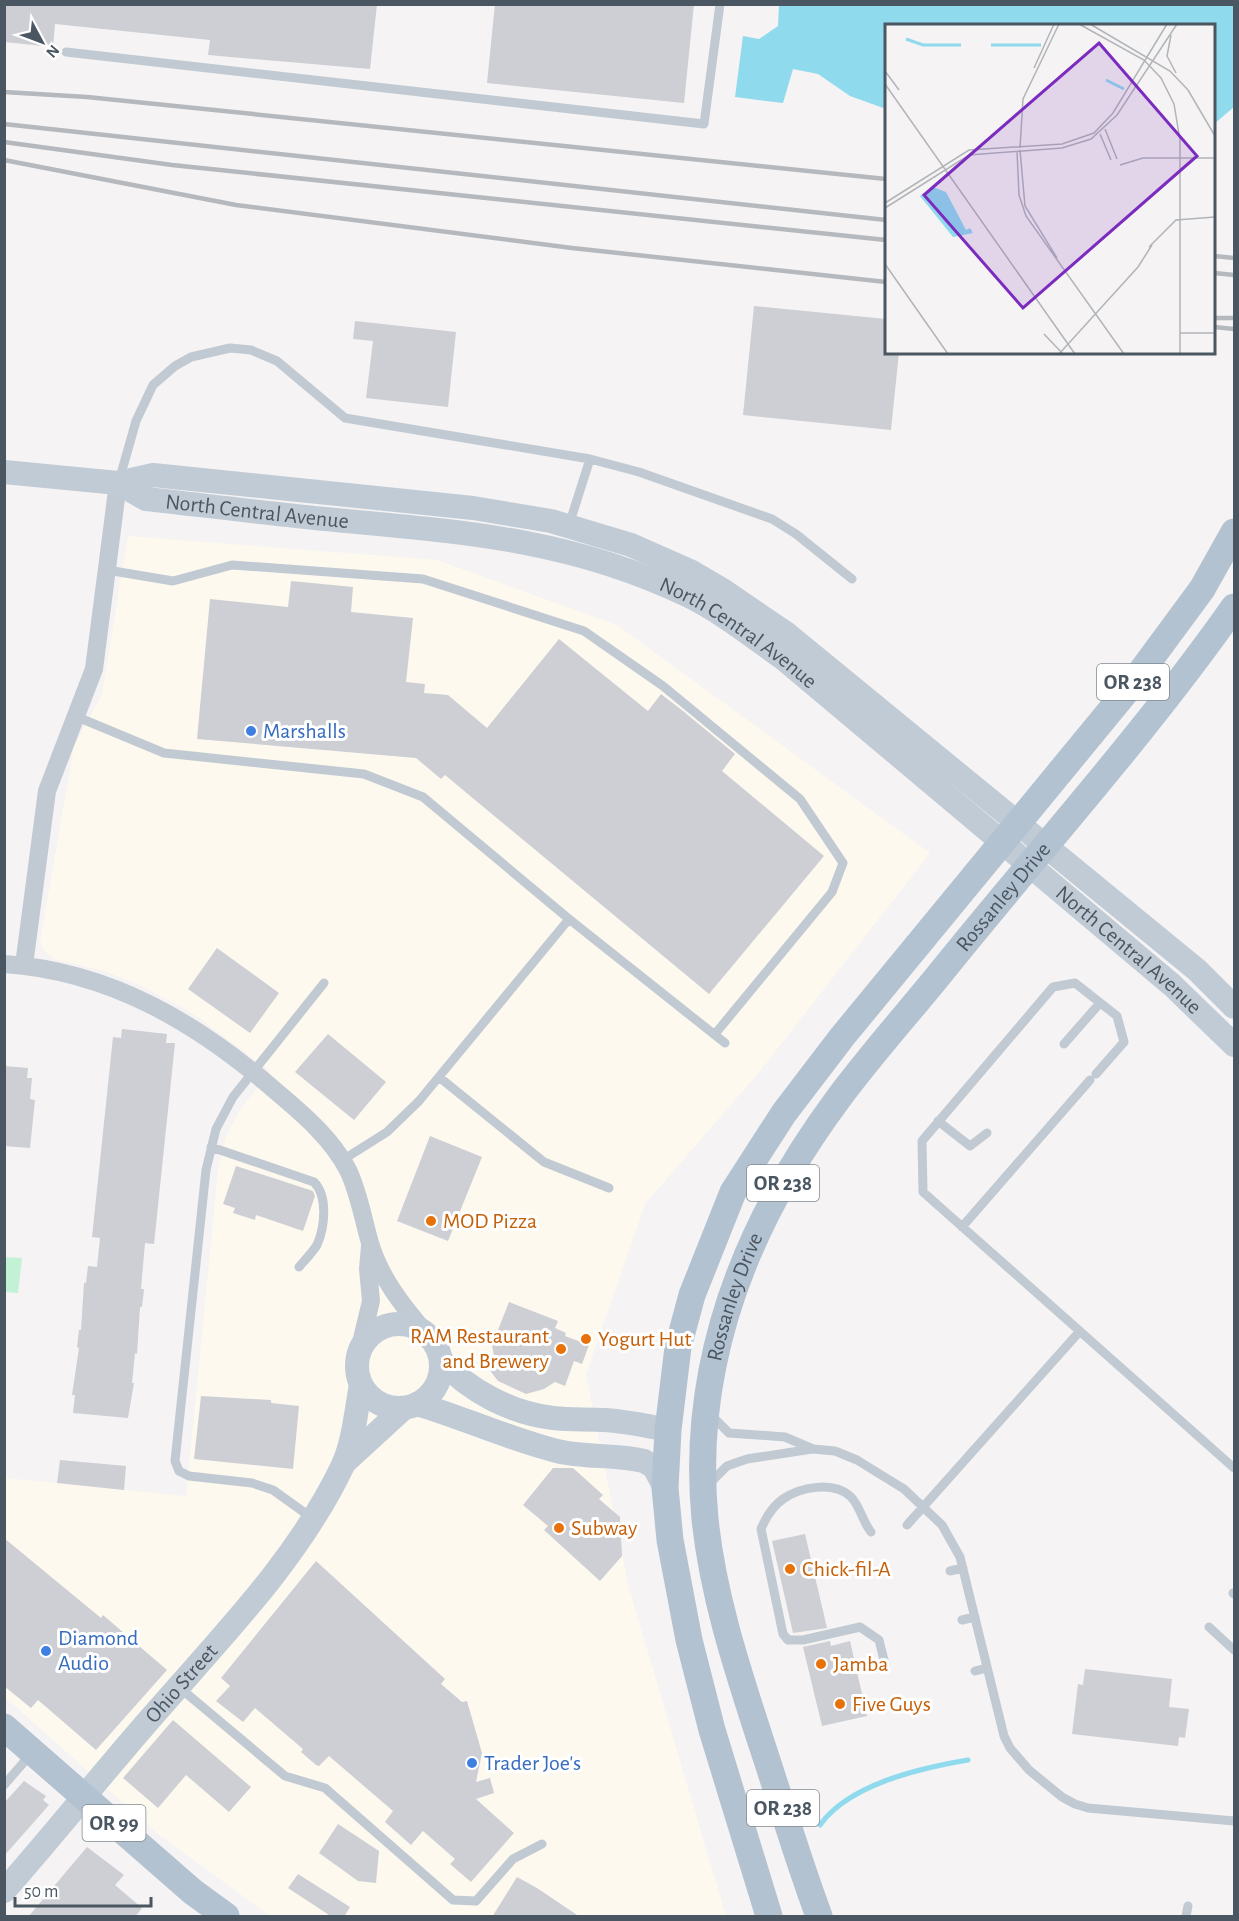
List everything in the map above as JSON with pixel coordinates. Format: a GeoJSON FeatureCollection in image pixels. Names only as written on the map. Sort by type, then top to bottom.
{"type":"FeatureCollection","features":[{"type":"Feature","properties":{"kind":"main road","name":"Rossanley Drive"},"geometry":{"type":"LineString","coordinates":[[668,1430],[678,1347],[692,1295],[734,1192],[784,1113],[842,1037],[1168,638],[1202,589],[1234,532]]}},
{"type":"Feature","properties":{"kind":"main road","name":"Rossanley Drive"},"geometry":{"type":"LineString","coordinates":[[819,1917],[747,1699],[712,1570],[704,1490],[706,1407],[720,1333],[737,1276],[758,1229],[784,1180],[839,1098],[1171,693],[1234,607]]}},
{"type":"Feature","properties":{"kind":"main road","name":"OR 238"},"geometry":{"type":"LineString","coordinates":[[668,1430],[665,1488],[670,1540],[689,1640],[712,1730],[769,1917]]}},
{"type":"Feature","properties":{"kind":"main road"},"geometry":{"type":"LineString","coordinates":[[668,1430],[681,1441],[684,1448],[685,1514],[712,1570]]}},
{"type":"Feature","properties":{"kind":"main road","name":"OR 99"},"geometry":{"type":"LineString","coordinates":[[4,1727],[193,1892],[226,1917]]}},
{"type":"Feature","properties":{"kind":"street","name":"North Central Avenue"},"geometry":{"type":"LineString","coordinates":[[4,472],[118,483],[153,476],[299,489],[514,513],[568,526],[631,546],[692,572],[722,589],[787,634],[1037,855],[1234,1046]]}},
{"type":"Feature","properties":{"kind":"street","name":"North Central Avenue"},"geometry":{"type":"LineString","coordinates":[[118,483],[146,499],[514,539],[588,556],[634,572],[690,597],[743,630],[1010,832]]}},
{"type":"Feature","properties":{"kind":"street"},"geometry":{"type":"LineString","coordinates":[[24,965],[46,791],[94,669],[118,483]]}},
{"type":"Feature","properties":{"kind":"street","name":"North Central Avenue"},"geometry":{"type":"LineString","coordinates":[[1037,855],[1197,970],[1234,1007]]}},
{"type":"Feature","properties":{"kind":"street"},"geometry":{"type":"LineString","coordinates":[[4,964],[24,965],[74,974],[154,1004],[193,1027],[255,1073],[300,1112],[329,1142],[341,1161],[365,1216],[370,1244],[368,1269],[371,1301],[357,1362],[361,1385],[379,1403],[411,1406],[472,1422],[515,1440],[560,1452],[644,1461],[654,1467],[665,1488]]}},
{"type":"Feature","properties":{"kind":"street"},"geometry":{"type":"LineString","coordinates":[[370,1244],[395,1295],[438,1349],[441,1360],[436,1386],[428,1396],[411,1406]]}},
{"type":"Feature","properties":{"kind":"street"},"geometry":{"type":"LineString","coordinates":[[359,1351],[372,1333],[382,1327],[404,1323],[425,1332]]}},
{"type":"Feature","properties":{"kind":"street"},"geometry":{"type":"LineString","coordinates":[[441,1360],[453,1373],[484,1394],[526,1412],[552,1418],[604,1420],[668,1430]]}},
{"type":"Feature","properties":{"kind":"street","name":"Ohio Street"},"geometry":{"type":"LineString","coordinates":[[4,1891],[248,1606],[312,1518],[343,1464],[361,1385]]}},
{"type":"Feature","properties":{"kind":"street","name":"Ohio Street"},"geometry":{"type":"LineString","coordinates":[[343,1464],[411,1406]]}},
{"type":"Feature","properties":{"kind":"lane"},"geometry":{"type":"LineString","coordinates":[[66,52],[704,124],[720,4]]}},
{"type":"Feature","properties":{"kind":"lane"},"geometry":{"type":"LineString","coordinates":[[118,483],[136,422],[153,385],[175,366],[190,357],[230,348],[251,350],[276,361],[345,418],[590,459],[639,472],[772,519],[805,541],[852,579]]}},
{"type":"Feature","properties":{"kind":"lane"},"geometry":{"type":"LineString","coordinates":[[568,526],[590,459]]}},
{"type":"Feature","properties":{"kind":"lane"},"geometry":{"type":"LineString","coordinates":[[107,570],[173,581],[232,564],[423,579],[584,631],[663,686],[800,799],[843,863],[832,892],[715,1034]]}},
{"type":"Feature","properties":{"kind":"lane"},"geometry":{"type":"LineString","coordinates":[[75,716],[164,753],[364,774],[423,797],[569,919],[725,1043]]}},
{"type":"Feature","properties":{"kind":"lane"},"geometry":{"type":"LineString","coordinates":[[341,1161],[387,1132],[439,1077],[569,919]]}},
{"type":"Feature","properties":{"kind":"lane"},"geometry":{"type":"LineString","coordinates":[[312,1518],[273,1490],[252,1484],[189,1476],[179,1471],[175,1461],[206,1170],[211,1147],[227,1108],[324,983]]}},
{"type":"Feature","properties":{"kind":"lane"},"geometry":{"type":"LineString","coordinates":[[962,1227],[1124,1042],[1118,1016],[1075,983],[1053,987],[922,1141],[923,1192],[962,1227],[1234,1468]]}},
{"type":"Feature","properties":{"kind":"lane"},"geometry":{"type":"LineString","coordinates":[[1064,1044],[1100,1003]]}},
{"type":"Feature","properties":{"kind":"lane"},"geometry":{"type":"LineString","coordinates":[[439,1077],[544,1162],[609,1188]]}},
{"type":"Feature","properties":{"kind":"lane"},"geometry":{"type":"LineString","coordinates":[[938,1121],[970,1146],[987,1133]]}},
{"type":"Feature","properties":{"kind":"lane"},"geometry":{"type":"LineString","coordinates":[[211,1147],[314,1182],[320,1189],[324,1197],[320,1237],[299,1267]]}},
{"type":"Feature","properties":{"kind":"lane"},"geometry":{"type":"LineString","coordinates":[[908,1525],[1080,1331]]}},
{"type":"Feature","properties":{"kind":"lane"},"geometry":{"type":"LineString","coordinates":[[706,1407],[718,1425],[729,1433],[785,1437],[813,1449]]}},
{"type":"Feature","properties":{"kind":"lane"},"geometry":{"type":"LineString","coordinates":[[704,1490],[727,1466],[747,1459],[813,1449],[835,1451],[880,1472],[925,1508],[951,1538],[963,1568],[987,1668],[1010,1748],[1029,1770],[1062,1797],[1088,1808],[1234,1821]]}},
{"type":"Feature","properties":{"kind":"lane"},"geometry":{"type":"LineString","coordinates":[[871,1532],[850,1497],[827,1486],[783,1499],[770,1512],[761,1528],[783,1634],[788,1640],[803,1640],[860,1627],[879,1640],[885,1664]]}},
{"type":"Feature","properties":{"kind":"lane"},"geometry":{"type":"LineString","coordinates":[[950,1571],[963,1568]]}},
{"type":"Feature","properties":{"kind":"lane"},"geometry":{"type":"LineString","coordinates":[[962,1620],[975,1617]]}},
{"type":"Feature","properties":{"kind":"lane"},"geometry":{"type":"LineString","coordinates":[[1209,1627],[1234,1650]]}},
{"type":"Feature","properties":{"kind":"lane"},"geometry":{"type":"LineString","coordinates":[[975,1671],[987,1668]]}},
{"type":"Feature","properties":{"kind":"lane"},"geometry":{"type":"LineString","coordinates":[[178,1687],[285,1776],[325,1788],[453,1900],[476,1901],[513,1859],[542,1844]]}},
{"type":"Feature","properties":{"kind":"lane"},"geometry":{"type":"LineString","coordinates":[[4,1785],[33,1752]]}},
{"type":"Feature","properties":{"kind":"lane"},"geometry":{"type":"LineString","coordinates":[[1186,1917],[1188,1906]]}},
{"type":"Feature","properties":{"kind":"shaded area"},"geometry":{"type":"Polygon","coordinates":[[[128,536],[437,560],[617,625],[930,853],[761,1070],[645,1204],[586,1375],[629,1588],[726,1916],[270,1916],[158,1834],[5,1697],[5,1478],[186,1496],[218,1170],[226,1136],[240,1110],[270,1071],[192,1013],[142,986],[104,971],[54,959],[44,951],[40,942],[74,746],[102,694],[128,536]]]}},
{"type":"Feature","properties":{"kind":"green space"},"geometry":{"type":"Polygon","coordinates":[[[4,1257],[22,1258],[18,1293],[5,1292],[4,1257]]]}},
{"type":"Feature","properties":{"kind":"water"},"geometry":{"type":"Polygon","coordinates":[[[779,5],[1234,5],[1234,107],[1215,123],[1215,24],[885,24],[885,109],[850,96],[818,74],[793,69],[783,103],[735,97],[743,36],[759,39],[778,26],[779,5]]]}},
{"type":"Feature","properties":{"kind":"building"},"geometry":{"type":"Polygon","coordinates":[[[4,4],[377,4],[370,69],[208,55],[210,40],[55,24],[53,47],[4,42],[4,4]]]}},
{"type":"Feature","properties":{"kind":"building"},"geometry":{"type":"Polygon","coordinates":[[[495,4],[694,4],[684,103],[487,83],[495,4]]]}},
{"type":"Feature","properties":{"kind":"building"},"geometry":{"type":"Polygon","coordinates":[[[754,306],[885,319],[885,354],[899,354],[891,430],[743,415],[754,306]]]}},
{"type":"Feature","properties":{"kind":"building"},"geometry":{"type":"Polygon","coordinates":[[[355,321],[456,332],[448,407],[366,398],[373,341],[353,339],[355,321]]]}},
{"type":"Feature","properties":{"kind":"building"},"geometry":{"type":"Polygon","coordinates":[[[291,581],[353,587],[351,612],[413,618],[406,682],[425,684],[424,693],[448,695],[487,728],[559,639],[648,711],[661,694],[683,711],[735,754],[722,771],[824,856],[709,994],[445,775],[441,779],[416,758],[197,739],[210,599],[288,607],[291,581]]]}},
{"type":"Feature","properties":{"kind":"building"},"geometry":{"type":"Polygon","coordinates":[[[217,948],[279,993],[250,1033],[188,989],[217,948]]]}},
{"type":"Feature","properties":{"kind":"building"},"geometry":{"type":"Polygon","coordinates":[[[122,1029],[167,1034],[166,1043],[175,1043],[154,1244],[145,1243],[141,1289],[144,1289],[128,1418],[73,1413],[75,1395],[72,1395],[79,1348],[77,1347],[79,1330],[81,1330],[84,1283],[86,1283],[88,1266],[97,1267],[100,1238],[92,1237],[113,1037],[121,1038],[122,1029]]]}},
{"type":"Feature","properties":{"kind":"building"},"geometry":{"type":"Polygon","coordinates":[[[328,1034],[386,1082],[354,1120],[295,1072],[328,1034]]]}},
{"type":"Feature","properties":{"kind":"building"},"geometry":{"type":"Polygon","coordinates":[[[4,1066],[28,1068],[27,1078],[32,1078],[30,1099],[35,1100],[30,1148],[4,1146],[4,1066]]]}},
{"type":"Feature","properties":{"kind":"building"},"geometry":{"type":"Polygon","coordinates":[[[430,1136],[482,1157],[448,1241],[397,1221],[430,1136]]]}},
{"type":"Feature","properties":{"kind":"building"},"geometry":{"type":"Polygon","coordinates":[[[236,1166],[313,1191],[315,1196],[303,1231],[256,1215],[255,1220],[233,1213],[235,1208],[223,1204],[236,1166]]]}},
{"type":"Feature","properties":{"kind":"building"},"geometry":{"type":"Polygon","coordinates":[[[509,1302],[558,1321],[555,1328],[566,1333],[565,1336],[589,1345],[582,1364],[574,1361],[565,1386],[555,1382],[544,1389],[526,1394],[498,1381],[488,1368],[485,1359],[494,1356],[492,1345],[509,1302]]]}},
{"type":"Feature","properties":{"kind":"building"},"geometry":{"type":"Polygon","coordinates":[[[201,1396],[271,1400],[271,1403],[299,1406],[293,1469],[194,1459],[201,1396]]]}},
{"type":"Feature","properties":{"kind":"building"},"geometry":{"type":"Polygon","coordinates":[[[60,1460],[126,1466],[124,1490],[57,1483],[60,1460]]]}},
{"type":"Feature","properties":{"kind":"building"},"geometry":{"type":"Polygon","coordinates":[[[553,1468],[573,1468],[603,1495],[599,1499],[620,1517],[622,1556],[600,1581],[544,1530],[548,1526],[523,1505],[553,1468]]]}},
{"type":"Feature","properties":{"kind":"building"},"geometry":{"type":"Polygon","coordinates":[[[805,1534],[827,1628],[793,1633],[772,1541],[805,1534]]]}},
{"type":"Feature","properties":{"kind":"building"},"geometry":{"type":"Polygon","coordinates":[[[4,1538],[101,1618],[103,1615],[167,1670],[96,1750],[38,1700],[31,1708],[4,1686],[4,1538]]]}},
{"type":"Feature","properties":{"kind":"building"},"geometry":{"type":"Polygon","coordinates":[[[316,1561],[445,1679],[441,1684],[462,1702],[467,1701],[482,1753],[476,1782],[490,1778],[494,1793],[476,1799],[514,1833],[471,1882],[450,1864],[455,1859],[423,1831],[411,1845],[385,1822],[393,1811],[329,1756],[319,1766],[316,1765],[301,1752],[303,1749],[255,1708],[243,1722],[216,1701],[230,1686],[221,1678],[316,1561]]]}},
{"type":"Feature","properties":{"kind":"building"},"geometry":{"type":"Polygon","coordinates":[[[830,1641],[831,1646],[850,1641],[867,1716],[822,1726],[803,1647],[830,1641]]]}},
{"type":"Feature","properties":{"kind":"building"},"geometry":{"type":"Polygon","coordinates":[[[1085,1669],[1172,1679],[1169,1707],[1189,1709],[1185,1738],[1179,1737],[1178,1746],[1072,1734],[1078,1684],[1083,1685],[1085,1669]]]}},
{"type":"Feature","properties":{"kind":"building"},"geometry":{"type":"Polygon","coordinates":[[[173,1720],[251,1787],[229,1812],[186,1775],[158,1808],[123,1778],[173,1720]]]}},
{"type":"Feature","properties":{"kind":"building"},"geometry":{"type":"Polygon","coordinates":[[[24,1781],[46,1796],[43,1800],[49,1805],[4,1856],[4,1803],[24,1781]]]}},
{"type":"Feature","properties":{"kind":"building"},"geometry":{"type":"Polygon","coordinates":[[[338,1824],[379,1851],[376,1883],[358,1881],[319,1853],[338,1824]]]}},
{"type":"Feature","properties":{"kind":"building"},"geometry":{"type":"Polygon","coordinates":[[[87,1847],[124,1875],[115,1885],[142,1908],[135,1917],[28,1917],[87,1847]]]}},
{"type":"Feature","properties":{"kind":"building"},"geometry":{"type":"Polygon","coordinates":[[[298,1874],[350,1907],[344,1917],[332,1917],[288,1888],[298,1874]]]}},
{"type":"Feature","properties":{"kind":"building"},"geometry":{"type":"Polygon","coordinates":[[[517,1877],[537,1888],[580,1917],[492,1917],[517,1877]]]}},
{"type":"Feature","properties":{"kind":"waterway"},"geometry":{"type":"LineString","coordinates":[[820,1825],[849,1799],[887,1780],[968,1760]]}},
{"type":"Feature","properties":{"kind":"railway"},"geometry":{"type":"LineString","coordinates":[[4,92],[87,97],[885,179]]}},
{"type":"Feature","properties":{"kind":"railway"},"geometry":{"type":"LineString","coordinates":[[4,124],[885,220]]}},
{"type":"Feature","properties":{"kind":"railway"},"geometry":{"type":"LineString","coordinates":[[4,142],[172,165],[885,240]]}},
{"type":"Feature","properties":{"kind":"railway"},"geometry":{"type":"LineString","coordinates":[[4,160],[236,205],[572,248],[885,282]]}},
{"type":"Feature","properties":{"kind":"railway"},"geometry":{"type":"LineString","coordinates":[[1215,256],[1234,258]]}},
{"type":"Feature","properties":{"kind":"railway"},"geometry":{"type":"LineString","coordinates":[[1215,273],[1234,275]]}},
{"type":"Feature","properties":{"kind":"railway"},"geometry":{"type":"LineString","coordinates":[[1215,318],[1234,318]]}},
{"type":"Feature","properties":{"kind":"railway"},"geometry":{"type":"LineString","coordinates":[[1215,327],[1234,329]]}},
{"type":"Feature","properties":{"kind":"place","name":"Marshalls"},"geometry":{"type":"Point","coordinates":[251,731]}},
{"type":"Feature","properties":{"kind":"place","name":"MOD Pizza"},"geometry":{"type":"Point","coordinates":[431,1221]}},
{"type":"Feature","properties":{"kind":"place","name":"Yogurt Hut"},"geometry":{"type":"Point","coordinates":[586,1339]}},
{"type":"Feature","properties":{"kind":"place","name":"RAM Restaurant and Brewery"},"geometry":{"type":"Point","coordinates":[561,1349]}},
{"type":"Feature","properties":{"kind":"place","name":"Subway"},"geometry":{"type":"Point","coordinates":[559,1528]}},
{"type":"Feature","properties":{"kind":"place","name":"Chick-fil-A"},"geometry":{"type":"Point","coordinates":[790,1569]}},
{"type":"Feature","properties":{"kind":"place","name":"Diamond Audio"},"geometry":{"type":"Point","coordinates":[46,1651]}},
{"type":"Feature","properties":{"kind":"place","name":"Jamba"},"geometry":{"type":"Point","coordinates":[821,1664]}},
{"type":"Feature","properties":{"kind":"place","name":"Five Guys"},"geometry":{"type":"Point","coordinates":[840,1704]}},
{"type":"Feature","properties":{"kind":"place","name":"Trader Joe's"},"geometry":{"type":"Point","coordinates":[472,1763]}}]}
